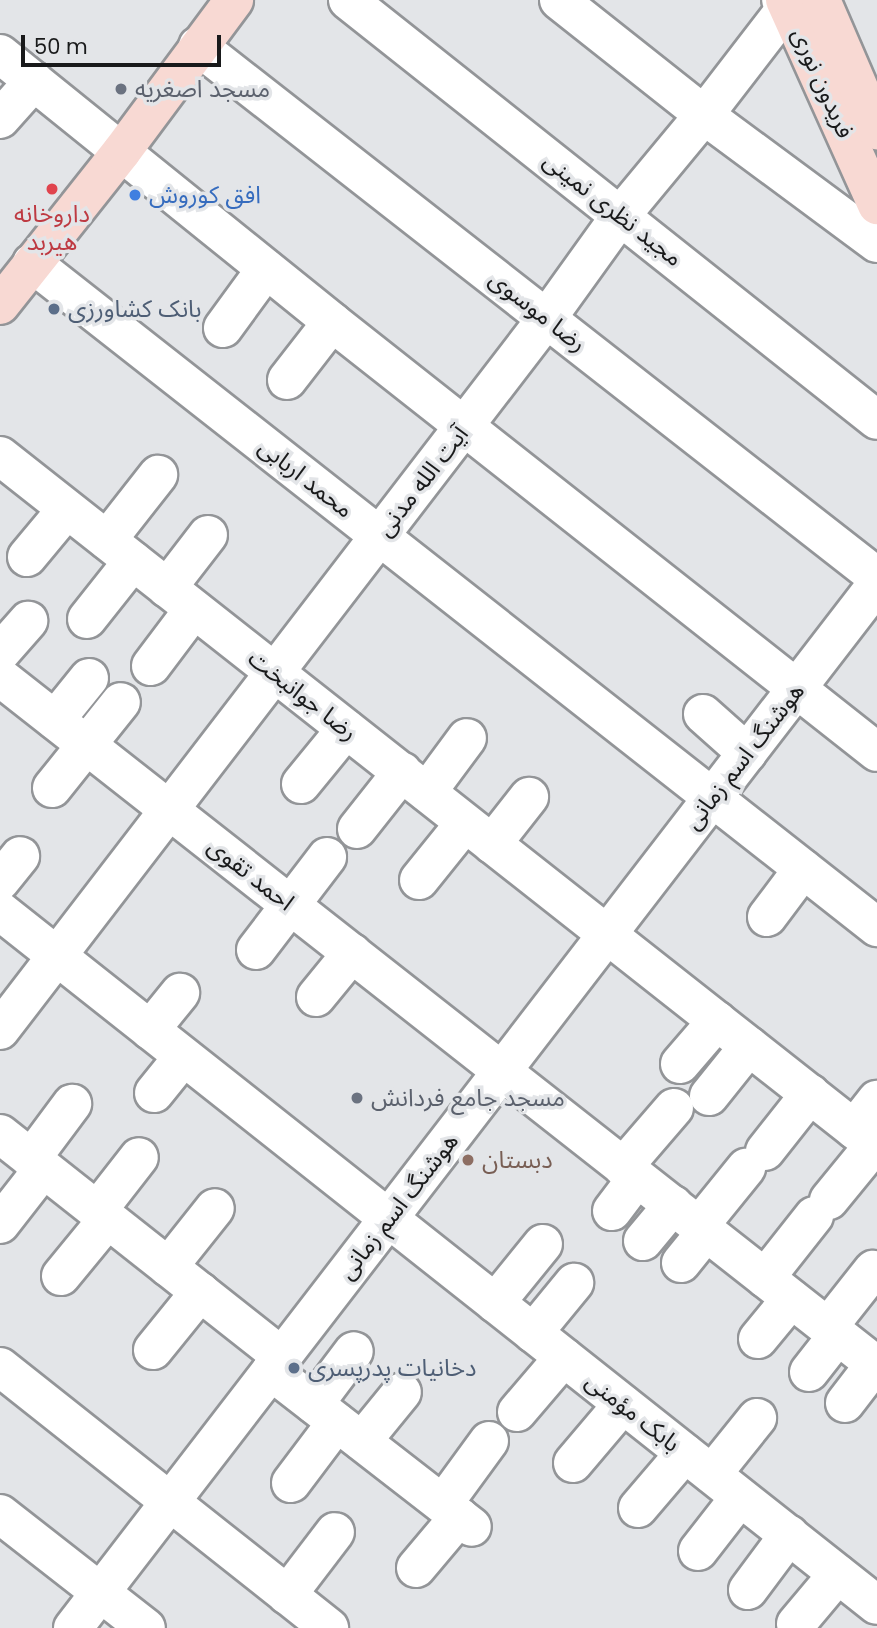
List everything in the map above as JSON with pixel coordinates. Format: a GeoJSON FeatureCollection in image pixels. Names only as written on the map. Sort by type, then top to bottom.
{"type":"FeatureCollection","features":[{"type":"Feature","properties":{"kind":"main road"},"geometry":{"type":"LineString","coordinates":[[0,305],[122,150],[234,0]]}},
{"type":"Feature","properties":{"kind":"main road","name":"فریدون نوری"},"geometry":{"type":"LineString","coordinates":[[794,1],[877,130]]}},
{"type":"Feature","properties":{"kind":"main road","name":"فریدون نوری"},"geometry":{"type":"LineString","coordinates":[[794,1],[877,205]]}},
{"type":"Feature","properties":{"kind":"street","name":"مجید نظری نمینی"},"geometry":{"type":"LineString","coordinates":[[348,0],[877,420]]}},
{"type":"Feature","properties":{"kind":"street"},"geometry":{"type":"LineString","coordinates":[[559,0],[704,115],[877,243]]}},
{"type":"Feature","properties":{"kind":"street","name":"آیت‌ الله مدنی"},"geometry":{"type":"LineString","coordinates":[[0,1030],[464,427],[621,215],[794,1]]}},
{"type":"Feature","properties":{"kind":"street","name":"رضا موسوی"},"geometry":{"type":"LineString","coordinates":[[198,46],[877,577]]}},
{"type":"Feature","properties":{"kind":"street"},"geometry":{"type":"LineString","coordinates":[[0,54],[332,322],[877,752]]}},
{"type":"Feature","properties":{"kind":"street"},"geometry":{"type":"LineString","coordinates":[[0,119],[34,81]]}},
{"type":"Feature","properties":{"kind":"street","name":"محمد اربابی"},"geometry":{"type":"LineString","coordinates":[[32,263],[877,927]]}},
{"type":"Feature","properties":{"kind":"street"},"geometry":{"type":"LineString","coordinates":[[223,328],[266,268]]}},
{"type":"Feature","properties":{"kind":"street"},"geometry":{"type":"LineString","coordinates":[[287,380],[332,322]]}},
{"type":"Feature","properties":{"kind":"street","name":"رضا جوانبخت"},"geometry":{"type":"LineString","coordinates":[[0,456],[868,1141]]}},
{"type":"Feature","properties":{"kind":"street"},"geometry":{"type":"LineString","coordinates":[[88,619],[158,475]]}},
{"type":"Feature","properties":{"kind":"street"},"geometry":{"type":"LineString","coordinates":[[27,557],[67,509]]}},
{"type":"Feature","properties":{"kind":"street"},"geometry":{"type":"LineString","coordinates":[[151,666],[208,536]]}},
{"type":"Feature","properties":{"kind":"street","name":"هوشنگ اسم زمانی"},"geometry":{"type":"LineString","coordinates":[[74,1628],[877,584]]}},
{"type":"Feature","properties":{"kind":"street"},"geometry":{"type":"LineString","coordinates":[[0,653],[28,621]]}},
{"type":"Feature","properties":{"kind":"street"},"geometry":{"type":"LineString","coordinates":[[55,720],[89,678]]}},
{"type":"Feature","properties":{"kind":"street","name":"احمد تقوی"},"geometry":{"type":"LineString","coordinates":[[7,695],[55,720],[876,1365]]}},
{"type":"Feature","properties":{"kind":"street"},"geometry":{"type":"LineString","coordinates":[[52,789],[121,702]]}},
{"type":"Feature","properties":{"kind":"street"},"geometry":{"type":"LineString","coordinates":[[703,714],[747,753]]}},
{"type":"Feature","properties":{"kind":"street"},"geometry":{"type":"LineString","coordinates":[[301,784],[346,729]]}},
{"type":"Feature","properties":{"kind":"street"},"geometry":{"type":"LineString","coordinates":[[357,829],[467,738]]}},
{"type":"Feature","properties":{"kind":"street"},"geometry":{"type":"LineString","coordinates":[[419,880],[529,797]]}},
{"type":"Feature","properties":{"kind":"street"},"geometry":{"type":"LineString","coordinates":[[256,950],[327,857]]}},
{"type":"Feature","properties":{"kind":"street"},"geometry":{"type":"LineString","coordinates":[[766,918],[803,869]]}},
{"type":"Feature","properties":{"kind":"street","name":"بابک مؤمنی"},"geometry":{"type":"LineString","coordinates":[[0,911],[877,1605]]}},
{"type":"Feature","properties":{"kind":"street"},"geometry":{"type":"LineString","coordinates":[[316,997],[352,953]]}},
{"type":"Feature","properties":{"kind":"street"},"geometry":{"type":"LineString","coordinates":[[150,1030],[180,993]]}},
{"type":"Feature","properties":{"kind":"street"},"geometry":{"type":"LineString","coordinates":[[680,1064],[717,1021]]}},
{"type":"Feature","properties":{"kind":"street"},"geometry":{"type":"LineString","coordinates":[[709,1096],[749,1046]]}},
{"type":"Feature","properties":{"kind":"street"},"geometry":{"type":"LineString","coordinates":[[154,1093],[183,1057]]}},
{"type":"Feature","properties":{"kind":"street"},"geometry":{"type":"LineString","coordinates":[[643,1241],[693,1221],[755,1160],[810,1094]]}},
{"type":"Feature","properties":{"kind":"street"},"geometry":{"type":"LineString","coordinates":[[758,1339],[778,1288],[821,1208],[868,1141],[877,1100]]}},
{"type":"Feature","properties":{"kind":"street"},"geometry":{"type":"LineString","coordinates":[[0,1224],[72,1104]]}},
{"type":"Feature","properties":{"kind":"street"},"geometry":{"type":"LineString","coordinates":[[612,1212],[630,1172],[674,1108]]}},
{"type":"Feature","properties":{"kind":"street"},"geometry":{"type":"LineString","coordinates":[[0,1134],[200,1292],[337,1422],[458,1516]]}},
{"type":"Feature","properties":{"kind":"street"},"geometry":{"type":"LineString","coordinates":[[61,1276],[139,1157]]}},
{"type":"Feature","properties":{"kind":"street"},"geometry":{"type":"LineString","coordinates":[[167,1267],[215,1208]]}},
{"type":"Feature","properties":{"kind":"street"},"geometry":{"type":"LineString","coordinates":[[681,1263],[693,1221]]}},
{"type":"Feature","properties":{"kind":"street"},"geometry":{"type":"LineString","coordinates":[[495,1303],[543,1244]]}},
{"type":"Feature","properties":{"kind":"street"},"geometry":{"type":"LineString","coordinates":[[809,1372],[873,1270]]}},
{"type":"Feature","properties":{"kind":"street"},"geometry":{"type":"LineString","coordinates":[[533,1333],[574,1283]]}},
{"type":"Feature","properties":{"kind":"street"},"geometry":{"type":"LineString","coordinates":[[153,1350],[200,1292]]}},
{"type":"Feature","properties":{"kind":"street"},"geometry":{"type":"LineString","coordinates":[[291,1483],[337,1422],[354,1351]]}},
{"type":"Feature","properties":{"kind":"street"},"geometry":{"type":"LineString","coordinates":[[517,1412],[564,1357]]}},
{"type":"Feature","properties":{"kind":"street"},"geometry":{"type":"LineString","coordinates":[[845,1403],[876,1365]]}},
{"type":"Feature","properties":{"kind":"street"},"geometry":{"type":"LineString","coordinates":[[0,1367],[329,1628]]}},
{"type":"Feature","properties":{"kind":"street"},"geometry":{"type":"LineString","coordinates":[[337,1422],[402,1392]]}},
{"type":"Feature","properties":{"kind":"street"},"geometry":{"type":"LineString","coordinates":[[573,1463],[623,1404]]}},
{"type":"Feature","properties":{"kind":"street"},"geometry":{"type":"LineString","coordinates":[[638,1508],[712,1475],[757,1418]]}},
{"type":"Feature","properties":{"kind":"street"},"geometry":{"type":"LineString","coordinates":[[416,1568],[458,1516],[489,1441]]}},
{"type":"Feature","properties":{"kind":"street"},"geometry":{"type":"LineString","coordinates":[[698,1551],[712,1475]]}},
{"type":"Feature","properties":{"kind":"street"},"geometry":{"type":"LineString","coordinates":[[0,1514],[146,1628]]}},
{"type":"Feature","properties":{"kind":"street"},"geometry":{"type":"LineString","coordinates":[[287,1595],[335,1532]]}},
{"type":"Feature","properties":{"kind":"street"},"geometry":{"type":"LineString","coordinates":[[748,1590],[789,1535]]}},
{"type":"Feature","properties":{"kind":"street"},"geometry":{"type":"LineString","coordinates":[[796,1625],[838,1574]]}},
{"type":"Feature","properties":{"kind":"place","name":"مسجد اصغریه"},"geometry":{"type":"Point","coordinates":[121,89]}},
{"type":"Feature","properties":{"kind":"place","name":"داروخانه هیربد"},"geometry":{"type":"Point","coordinates":[52,189]}},
{"type":"Feature","properties":{"kind":"place","name":"افق کوروش"},"geometry":{"type":"Point","coordinates":[135,195]}},
{"type":"Feature","properties":{"kind":"place","name":"بانک کشاورزی"},"geometry":{"type":"Point","coordinates":[54,309]}},
{"type":"Feature","properties":{"kind":"place","name":"مسجد جامع فردانش"},"geometry":{"type":"Point","coordinates":[357,1098]}},
{"type":"Feature","properties":{"kind":"place","name":"دبستان"},"geometry":{"type":"Point","coordinates":[468,1160]}},
{"type":"Feature","properties":{"kind":"place","name":"دخانیات پدرپسری"},"geometry":{"type":"Point","coordinates":[294,1368]}}]}
